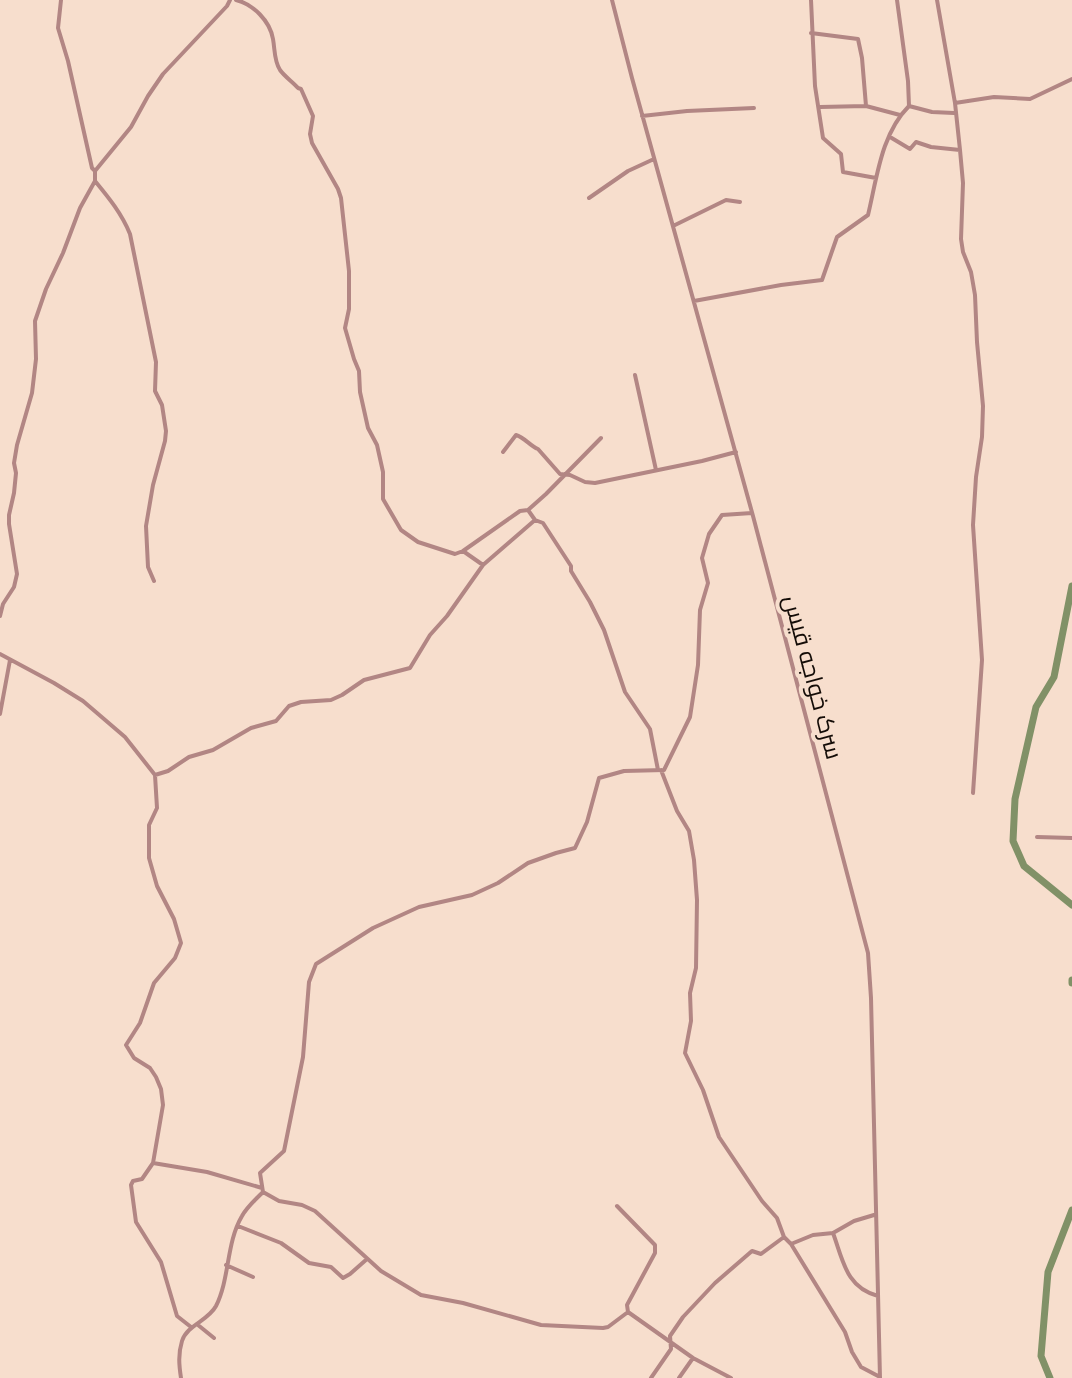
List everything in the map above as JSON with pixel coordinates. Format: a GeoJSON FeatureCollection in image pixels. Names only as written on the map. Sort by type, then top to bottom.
{"type":"FeatureCollection","features":[{"type":"Feature","properties":{"kind":"street"},"geometry":{"type":"LineString","coordinates":[[0,616],[17,574],[9,515],[14,493],[17,445],[32,393],[36,359],[35,321],[80,208],[95,181],[58,28],[61,0]]}},
{"type":"Feature","properties":{"kind":"street"},"geometry":{"type":"LineString","coordinates":[[95,171],[131,127],[163,74],[233,0],[247,2],[260,14],[271,34],[279,69],[301,89],[313,116],[312,143],[341,198],[349,271],[349,309],[345,328],[359,371],[368,428],[377,445],[385,482],[383,499],[401,530],[418,542],[455,554],[463,551],[520,511],[528,510],[601,438]]}},
{"type":"Feature","properties":{"kind":"street","name":"سرک خواجه قیس"},"geometry":{"type":"LineString","coordinates":[[612,0],[736,452],[868,953],[880,1377]]}},
{"type":"Feature","properties":{"kind":"street"},"geometry":{"type":"LineString","coordinates":[[811,0],[815,86],[823,138],[841,154],[843,172],[876,178]]}},
{"type":"Feature","properties":{"kind":"street"},"geometry":{"type":"LineString","coordinates":[[694,301],[822,280],[837,237],[868,215],[882,150],[900,115],[909,106],[897,0]]}},
{"type":"Feature","properties":{"kind":"street"},"geometry":{"type":"LineString","coordinates":[[937,0],[955,103],[963,183],[961,239],[975,295],[983,406],[973,525],[982,660],[973,793]]}},
{"type":"Feature","properties":{"kind":"street"},"geometry":{"type":"LineString","coordinates":[[811,33],[858,39],[866,106]]}},
{"type":"Feature","properties":{"kind":"street"},"geometry":{"type":"LineString","coordinates":[[955,103],[994,97],[1030,99],[1072,79]]}},
{"type":"Feature","properties":{"kind":"street"},"geometry":{"type":"LineString","coordinates":[[819,107],[866,106],[900,115]]}},
{"type":"Feature","properties":{"kind":"street"},"geometry":{"type":"LineString","coordinates":[[909,106],[932,112],[955,113]]}},
{"type":"Feature","properties":{"kind":"street"},"geometry":{"type":"LineString","coordinates":[[642,116],[754,108]]}},
{"type":"Feature","properties":{"kind":"street"},"geometry":{"type":"LineString","coordinates":[[889,136],[910,149],[916,142],[960,150]]}},
{"type":"Feature","properties":{"kind":"street"},"geometry":{"type":"LineString","coordinates":[[589,198],[628,171],[654,159]]}},
{"type":"Feature","properties":{"kind":"street"},"geometry":{"type":"LineString","coordinates":[[95,181],[124,220],[130,234],[156,362],[155,391],[162,405],[166,431],[146,526],[148,567],[154,581]]}},
{"type":"Feature","properties":{"kind":"street"},"geometry":{"type":"LineString","coordinates":[[673,226],[726,200],[740,202]]}},
{"type":"Feature","properties":{"kind":"street"},"geometry":{"type":"LineString","coordinates":[[635,375],[656,470]]}},
{"type":"Feature","properties":{"kind":"street"},"geometry":{"type":"LineString","coordinates":[[503,452],[516,435],[519,436],[538,449],[560,474],[595,483],[736,452]]}},
{"type":"Feature","properties":{"kind":"street"},"geometry":{"type":"LineString","coordinates":[[528,510],[535,520],[543,523],[590,602],[604,630],[625,692],[650,729],[659,770],[689,831],[697,900],[696,968],[690,993],[691,1021],[685,1053],[703,1090],[719,1137],[777,1218],[784,1237],[845,1332],[861,1367],[880,1377]]}},
{"type":"Feature","properties":{"kind":"street"},"geometry":{"type":"LineString","coordinates":[[181,1378],[179,1356],[183,1337],[213,1310],[221,1292],[238,1226],[243,1214],[262,1190],[260,1173],[284,1151],[303,1057],[309,982],[316,964],[373,928],[419,907],[472,895],[498,883],[528,863],[575,848],[587,822],[599,778],[624,771],[664,770],[690,717],[698,665],[700,610],[708,583],[702,558],[709,534],[722,515],[752,513]]}},
{"type":"Feature","properties":{"kind":"street"},"geometry":{"type":"LineString","coordinates":[[155,775],[168,771],[189,757],[213,750],[251,728],[276,721],[289,706],[331,700],[364,680],[410,668],[430,635],[483,565],[535,520]]}},
{"type":"Feature","properties":{"kind":"street"},"geometry":{"type":"LineString","coordinates":[[463,551],[483,565]]}},
{"type":"Feature","properties":{"kind":"street"},"geometry":{"type":"LineString","coordinates":[[0,654],[83,701],[125,737],[155,775],[157,808],[149,825],[149,858],[181,943],[175,958],[154,983],[140,1023],[126,1045],[134,1058],[150,1068],[161,1089],[163,1105],[153,1163],[142,1179],[133,1181],[131,1185],[138,1227],[161,1262],[177,1316],[191,1327]]}},
{"type":"Feature","properties":{"kind":"street"},"geometry":{"type":"LineString","coordinates":[[0,714],[10,660]]}},
{"type":"Feature","properties":{"kind":"street"},"geometry":{"type":"LineString","coordinates":[[1037,837],[1072,838]]}},
{"type":"Feature","properties":{"kind":"street"},"geometry":{"type":"LineString","coordinates":[[153,1163],[207,1172],[262,1190],[279,1201],[315,1211],[381,1271],[421,1295],[463,1303],[541,1325],[603,1328],[628,1312]]}},
{"type":"Feature","properties":{"kind":"street"},"geometry":{"type":"LineString","coordinates":[[617,1206],[655,1245],[655,1253],[627,1305],[628,1312],[693,1358],[731,1378]]}},
{"type":"Feature","properties":{"kind":"street"},"geometry":{"type":"LineString","coordinates":[[791,1244],[813,1235],[833,1233],[854,1221],[876,1214]]}},
{"type":"Feature","properties":{"kind":"street"},"geometry":{"type":"LineString","coordinates":[[238,1226],[281,1243],[309,1263],[331,1267],[343,1278],[367,1259]]}},
{"type":"Feature","properties":{"kind":"street"},"geometry":{"type":"LineString","coordinates":[[833,1233],[851,1279],[858,1287],[878,1296]]}},
{"type":"Feature","properties":{"kind":"street"},"geometry":{"type":"LineString","coordinates":[[651,1378],[671,1349],[670,1336],[715,1283],[752,1251],[761,1254],[784,1237]]}},
{"type":"Feature","properties":{"kind":"street"},"geometry":{"type":"LineString","coordinates":[[226,1265],[253,1277]]}},
{"type":"Feature","properties":{"kind":"street"},"geometry":{"type":"LineString","coordinates":[[198,1325],[214,1338]]}},
{"type":"Feature","properties":{"kind":"street"},"geometry":{"type":"LineString","coordinates":[[679,1378],[693,1358]]}},
{"type":"Feature","properties":{"kind":"waterway"},"geometry":{"type":"LineString","coordinates":[[1072,586],[1054,677],[1036,707],[1015,799],[1013,841],[1024,866],[1072,905]]}},
{"type":"Feature","properties":{"kind":"waterway"},"geometry":{"type":"LineString","coordinates":[[1050,1378],[1041,1356],[1048,1272],[1072,1210]]}}]}
